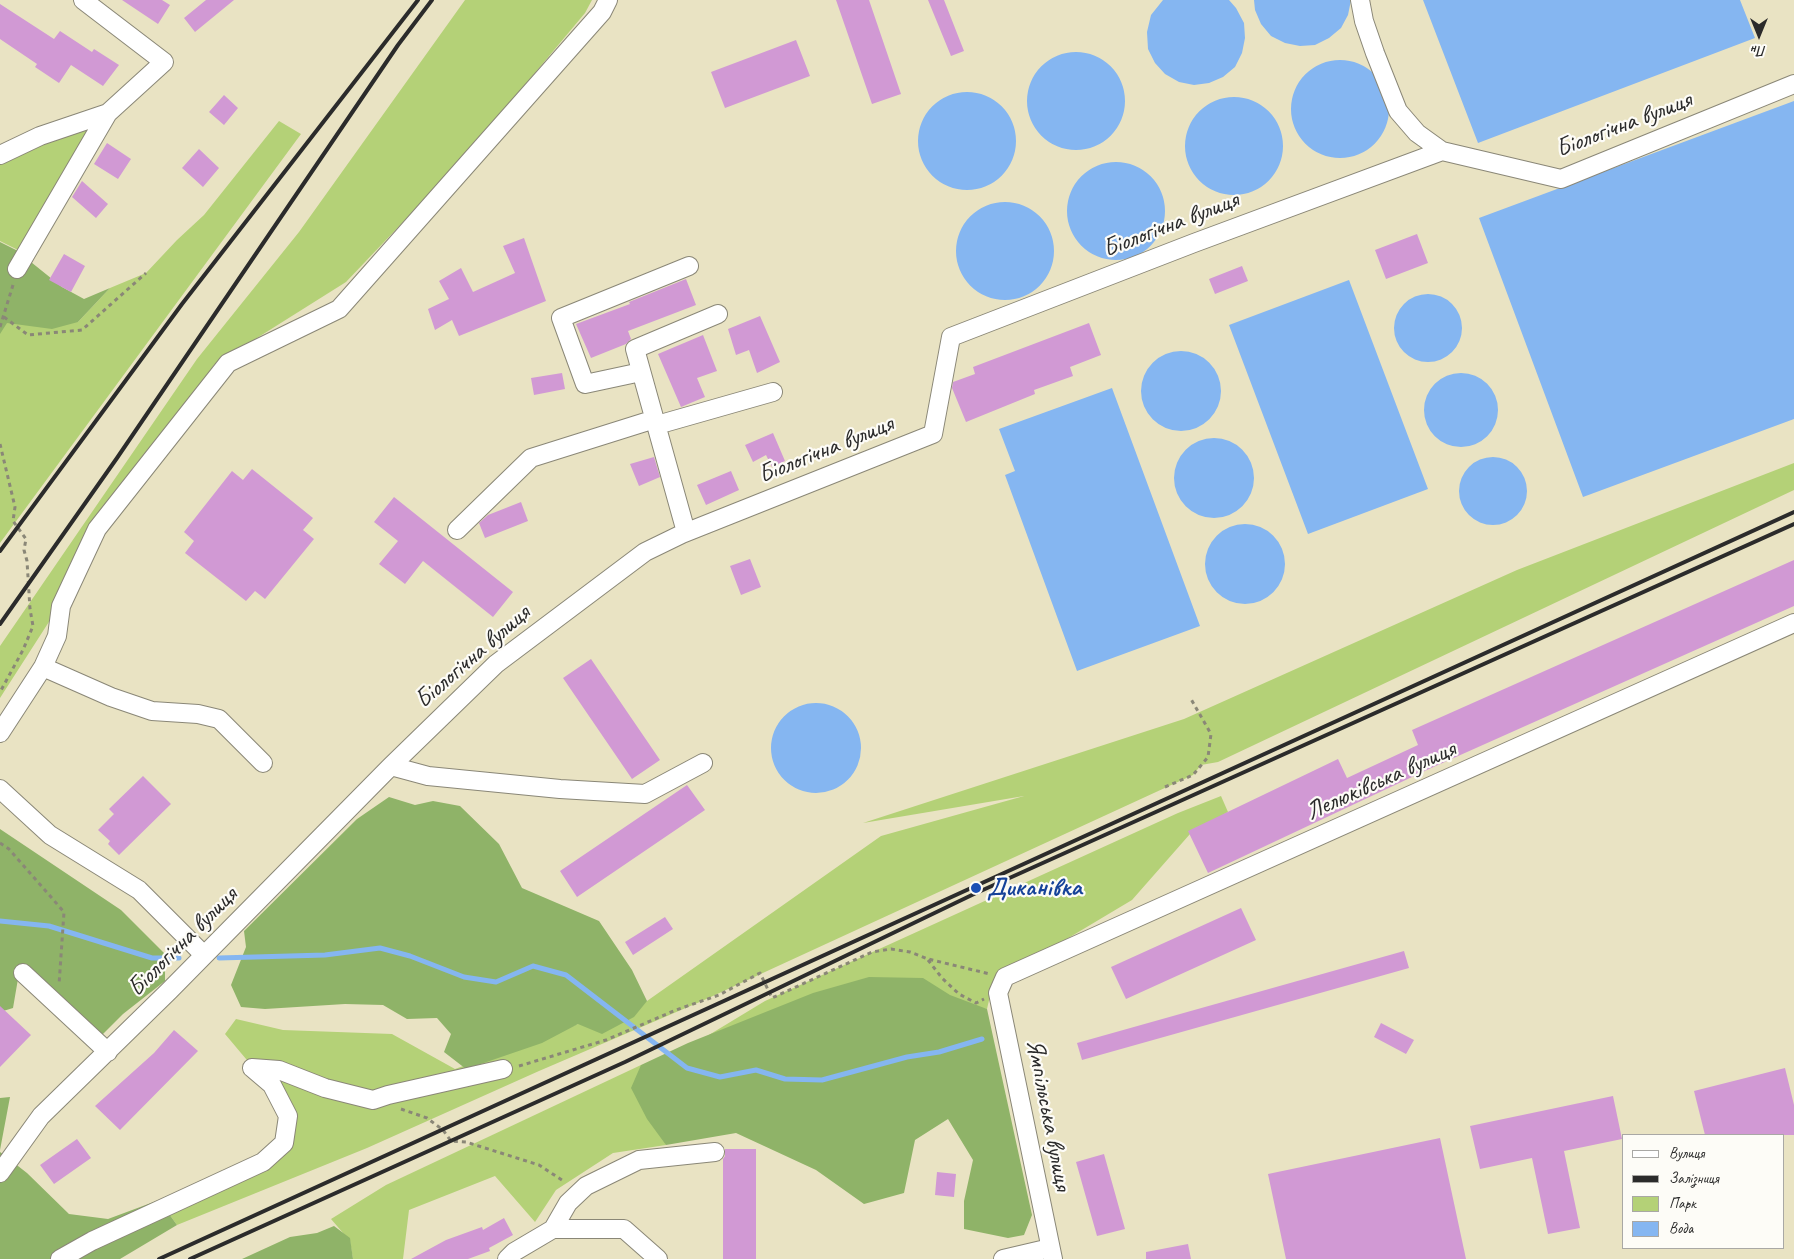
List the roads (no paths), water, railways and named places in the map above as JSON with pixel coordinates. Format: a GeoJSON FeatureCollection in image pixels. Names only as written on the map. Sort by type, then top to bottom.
{"type":"FeatureCollection","features":[{"type":"Feature","properties":{"kind":"street"},"geometry":{"type":"LineString","coordinates":[[17,270],[108,113],[164,62],[83,0]]}},
{"type":"Feature","properties":{"kind":"street"},"geometry":{"type":"LineString","coordinates":[[0,733],[43,667],[57,636],[61,606],[97,529],[228,363],[339,308],[602,12],[608,0]]}},
{"type":"Feature","properties":{"kind":"street"},"geometry":{"type":"LineString","coordinates":[[1360,0],[1367,29],[1398,111],[1417,133],[1442,151]]}},
{"type":"Feature","properties":{"kind":"street","name":"Біологічна вулиця"},"geometry":{"type":"LineString","coordinates":[[0,1172],[41,1116],[169,992],[392,766],[496,664],[645,552],[686,532],[933,434],[951,337],[1194,243],[1442,151],[1561,179],[1794,84]]}},
{"type":"Feature","properties":{"kind":"street"},"geometry":{"type":"LineString","coordinates":[[0,155],[40,136],[108,113]]}},
{"type":"Feature","properties":{"kind":"street"},"geometry":{"type":"LineString","coordinates":[[641,372],[585,384],[561,318],[689,266]]}},
{"type":"Feature","properties":{"kind":"street"},"geometry":{"type":"LineString","coordinates":[[686,532],[634,349],[718,314]]}},
{"type":"Feature","properties":{"kind":"street"},"geometry":{"type":"LineString","coordinates":[[457,530],[531,458],[656,422],[773,392]]}},
{"type":"Feature","properties":{"kind":"street","name":"Лелюківська вулиця"},"geometry":{"type":"LineString","coordinates":[[1001,985],[1794,624]]}},
{"type":"Feature","properties":{"kind":"street"},"geometry":{"type":"LineString","coordinates":[[43,667],[152,711],[198,714],[218,719],[263,762]]}},
{"type":"Feature","properties":{"kind":"street"},"geometry":{"type":"LineString","coordinates":[[392,766],[428,776],[560,789],[645,794],[703,763]]}},
{"type":"Feature","properties":{"kind":"street"},"geometry":{"type":"LineString","coordinates":[[0,789],[50,835],[139,890],[204,955]]}},
{"type":"Feature","properties":{"kind":"street"},"geometry":{"type":"LineString","coordinates":[[24,973],[108,1052]]}},
{"type":"Feature","properties":{"kind":"street","name":"Ямпільська вулиця"},"geometry":{"type":"LineString","coordinates":[[1001,985],[1051,1254],[1003,1259]]}},
{"type":"Feature","properties":{"kind":"street"},"geometry":{"type":"LineString","coordinates":[[60,1259],[92,1241],[263,1162],[284,1143],[288,1116],[272,1085],[252,1068],[279,1070],[325,1088],[373,1100],[388,1094],[503,1069]]}},
{"type":"Feature","properties":{"kind":"street"},"geometry":{"type":"LineString","coordinates":[[506,1259],[514,1252],[553,1229],[568,1203],[586,1186],[639,1160],[715,1152]]}},
{"type":"Feature","properties":{"kind":"street"},"geometry":{"type":"LineString","coordinates":[[553,1229],[624,1229],[658,1259]]}},
{"type":"Feature","properties":{"kind":"water"},"geometry":{"type":"Polygon","coordinates":[[[1163,0],[1229,0],[1244,23],[1245,38],[1242,53],[1235,67],[1223,77],[1209,83],[1194,85],[1179,82],[1165,74],[1155,63],[1148,49],[1147,32],[1151,15],[1163,0]]]}},
{"type":"Feature","properties":{"kind":"water"},"geometry":{"type":"Polygon","coordinates":[[[1254,0],[1351,0],[1348,15],[1341,28],[1329,38],[1315,45],[1300,46],[1285,43],[1271,36],[1261,24],[1255,10],[1254,0]]]}},
{"type":"Feature","properties":{"kind":"water"},"geometry":{"type":"Polygon","coordinates":[[[1423,0],[1740,0],[1755,38],[1478,143],[1423,0]]]}},
{"type":"Feature","properties":{"kind":"water"},"geometry":{"type":"Polygon","coordinates":[[[1076,52],[1086,53],[1103,60],[1117,74],[1124,91],[1124,111],[1117,128],[1103,142],[1086,149],[1076,150],[1066,149],[1049,142],[1035,128],[1028,111],[1027,101],[1028,91],[1035,74],[1049,60],[1066,53],[1076,52]]]}},
{"type":"Feature","properties":{"kind":"water"},"geometry":{"type":"Polygon","coordinates":[[[1340,60],[1350,61],[1367,68],[1381,82],[1388,99],[1388,119],[1381,136],[1367,150],[1350,157],[1340,158],[1330,157],[1313,150],[1299,136],[1292,119],[1291,109],[1292,99],[1299,82],[1313,68],[1330,61],[1340,60]]]}},
{"type":"Feature","properties":{"kind":"water"},"geometry":{"type":"Polygon","coordinates":[[[967,92],[977,93],[994,100],[1008,114],[1015,131],[1015,151],[1008,168],[994,182],[977,189],[967,190],[957,189],[940,182],[926,168],[919,151],[918,141],[919,131],[926,114],[940,100],[957,93],[967,92]]]}},
{"type":"Feature","properties":{"kind":"water"},"geometry":{"type":"Polygon","coordinates":[[[1234,97],[1244,98],[1261,105],[1275,119],[1282,136],[1282,156],[1275,173],[1261,187],[1244,194],[1234,195],[1224,194],[1207,187],[1193,173],[1186,156],[1185,146],[1186,136],[1193,119],[1207,105],[1224,98],[1234,97]]]}},
{"type":"Feature","properties":{"kind":"water"},"geometry":{"type":"Polygon","coordinates":[[[1794,101],[1794,419],[1583,497],[1479,218],[1794,101]]]}},
{"type":"Feature","properties":{"kind":"water"},"geometry":{"type":"Polygon","coordinates":[[[1116,162],[1126,163],[1143,170],[1157,184],[1164,201],[1164,221],[1157,238],[1143,252],[1126,259],[1116,260],[1106,259],[1089,252],[1075,238],[1068,221],[1067,211],[1068,201],[1075,184],[1089,170],[1106,163],[1116,162]]]}},
{"type":"Feature","properties":{"kind":"water"},"geometry":{"type":"Polygon","coordinates":[[[1005,202],[1024,206],[1039,217],[1050,232],[1054,251],[1050,270],[1039,285],[1024,296],[1005,300],[986,296],[971,285],[960,270],[956,251],[960,232],[971,217],[986,206],[1005,202]]]}},
{"type":"Feature","properties":{"kind":"water"},"geometry":{"type":"Polygon","coordinates":[[[1349,280],[1428,489],[1308,534],[1229,325],[1349,280]]]}},
{"type":"Feature","properties":{"kind":"water"},"geometry":{"type":"Polygon","coordinates":[[[1428,294],[1441,297],[1452,304],[1459,315],[1462,328],[1459,341],[1452,352],[1441,359],[1428,362],[1415,359],[1404,352],[1397,341],[1394,328],[1397,315],[1404,304],[1415,297],[1428,294]]]}},
{"type":"Feature","properties":{"kind":"water"},"geometry":{"type":"Polygon","coordinates":[[[1181,351],[1196,354],[1209,363],[1218,376],[1221,391],[1218,406],[1209,419],[1196,428],[1181,431],[1166,428],[1153,419],[1144,406],[1141,391],[1144,376],[1153,363],[1166,354],[1181,351]]]}},
{"type":"Feature","properties":{"kind":"water"},"geometry":{"type":"Polygon","coordinates":[[[1461,373],[1475,376],[1487,384],[1495,396],[1498,410],[1495,424],[1487,436],[1475,444],[1461,447],[1447,444],[1435,436],[1427,424],[1424,410],[1427,396],[1435,384],[1447,376],[1461,373]]]}},
{"type":"Feature","properties":{"kind":"water"},"geometry":{"type":"Polygon","coordinates":[[[1112,388],[1200,626],[1077,671],[1005,475],[1015,471],[999,429],[1112,388]]]}},
{"type":"Feature","properties":{"kind":"water"},"geometry":{"type":"Polygon","coordinates":[[[1214,438],[1229,441],[1242,450],[1251,463],[1254,478],[1251,493],[1242,506],[1229,515],[1214,518],[1199,515],[1186,506],[1177,493],[1174,478],[1177,463],[1186,450],[1199,441],[1214,438]]]}},
{"type":"Feature","properties":{"kind":"water"},"geometry":{"type":"Polygon","coordinates":[[[1493,457],[1506,460],[1517,467],[1524,478],[1527,491],[1524,504],[1517,515],[1506,522],[1493,525],[1480,522],[1469,515],[1462,504],[1459,491],[1462,478],[1469,467],[1480,460],[1493,457]]]}},
{"type":"Feature","properties":{"kind":"water"},"geometry":{"type":"Polygon","coordinates":[[[1245,524],[1260,527],[1273,536],[1282,549],[1285,564],[1282,579],[1273,592],[1260,601],[1245,604],[1230,601],[1217,592],[1208,579],[1205,564],[1208,549],[1217,536],[1230,527],[1245,524]]]}},
{"type":"Feature","properties":{"kind":"water"},"geometry":{"type":"Polygon","coordinates":[[[816,703],[833,706],[848,716],[858,731],[861,748],[858,765],[848,780],[833,790],[816,793],[799,790],[784,780],[774,765],[771,748],[774,731],[784,716],[799,706],[816,703]]]}},
{"type":"Feature","properties":{"kind":"waterway"},"geometry":{"type":"LineString","coordinates":[[0,921],[49,926],[152,958],[179,958]]}},
{"type":"Feature","properties":{"kind":"waterway"},"geometry":{"type":"LineString","coordinates":[[219,958],[325,955],[380,948],[410,956],[464,977],[496,982],[533,966],[566,975],[687,1068],[720,1077],[756,1070],[785,1079],[822,1080],[907,1057],[939,1052],[982,1039]]}},
{"type":"Feature","properties":{"kind":"railway"},"geometry":{"type":"LineString","coordinates":[[0,551],[182,304],[418,0]]}},
{"type":"Feature","properties":{"kind":"railway"},"geometry":{"type":"LineString","coordinates":[[0,624],[117,458],[398,45],[432,0]]}},
{"type":"Feature","properties":{"kind":"railway"},"geometry":{"type":"LineString","coordinates":[[159,1259],[1794,512]]}},
{"type":"Feature","properties":{"kind":"railway"},"geometry":{"type":"LineString","coordinates":[[190,1259],[625,1062],[974,894],[1794,524]]}},
{"type":"Feature","properties":{"kind":"place","name":"Диканівка"},"geometry":{"type":"Point","coordinates":[976,888]}}]}
